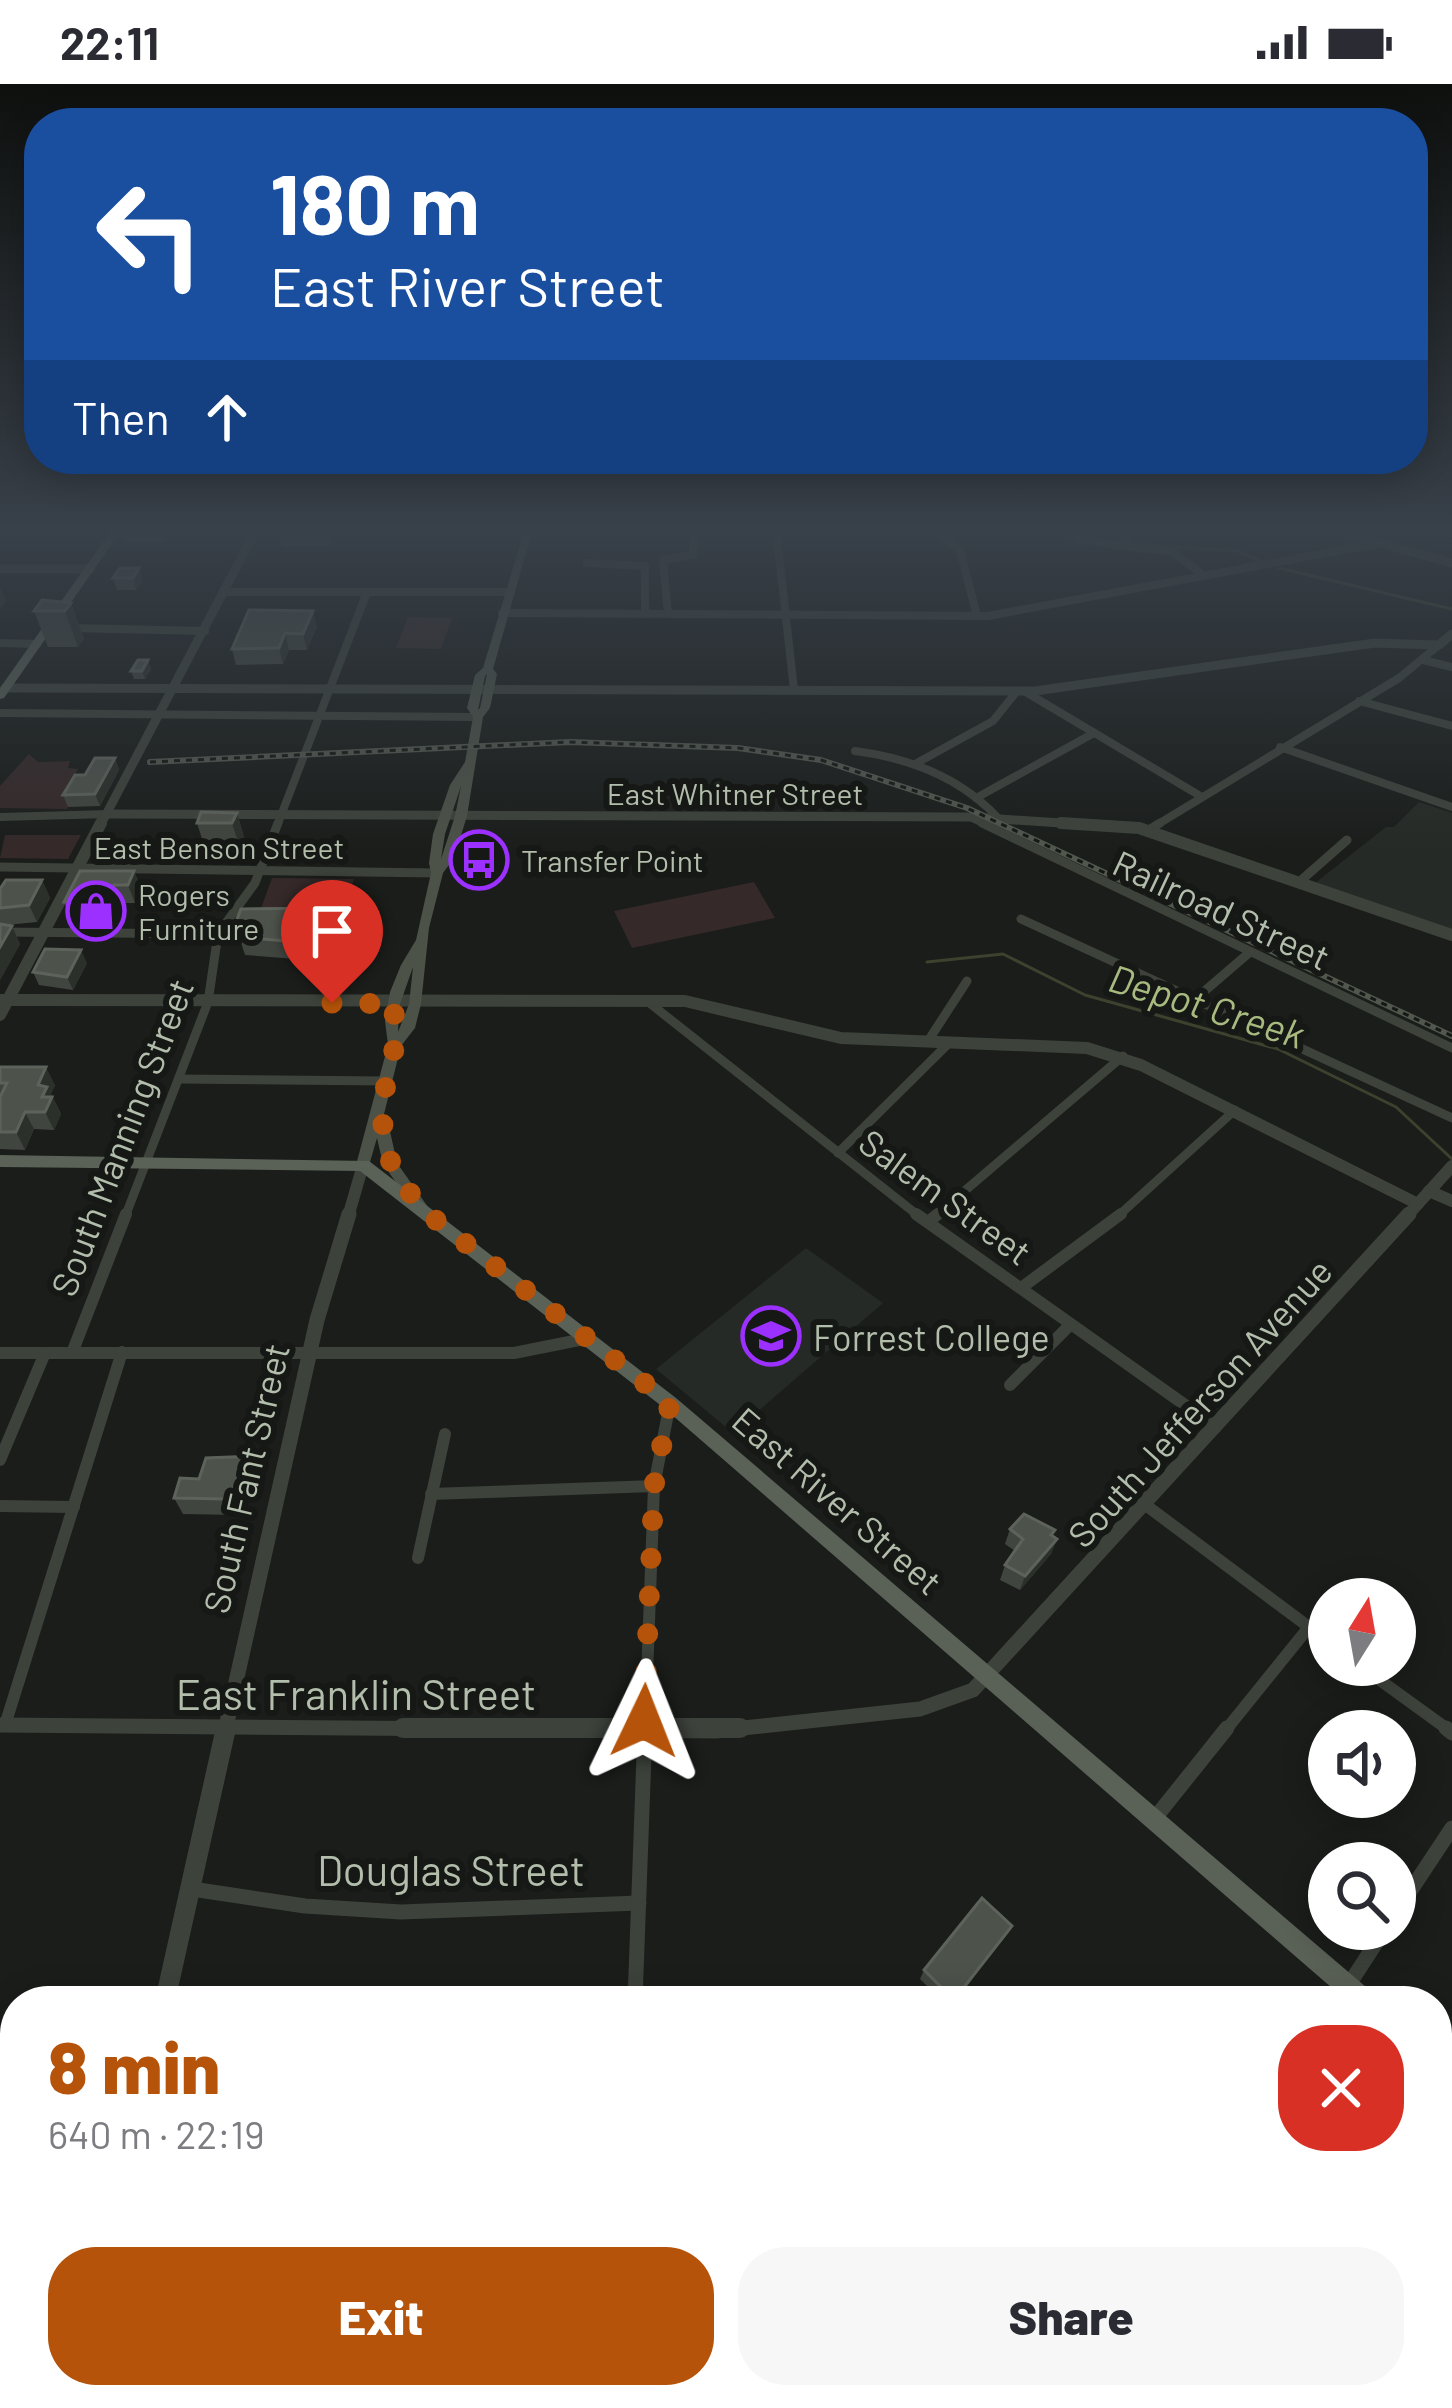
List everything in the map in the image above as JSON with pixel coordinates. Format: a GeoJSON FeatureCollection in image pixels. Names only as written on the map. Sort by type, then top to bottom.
{"type":"FeatureCollection","features":[{"type":"Feature","properties":{"kind":"main road"},"geometry":{"type":"LineString","coordinates":[[2,690],[42,636]]}},
{"type":"Feature","properties":{"kind":"main road"},"geometry":{"type":"LineString","coordinates":[[468,764],[496,636]]}},
{"type":"Feature","properties":{"kind":"main road","name":"South Fant Street"},"geometry":{"type":"LineString","coordinates":[[437,873],[433,859],[456,781],[468,764]]}},
{"type":"Feature","properties":{"kind":"main road","name":"South Fant Street"},"geometry":{"type":"LineString","coordinates":[[362,1165],[395,1045],[408,1028],[415,1004],[420,943],[437,873],[448,858],[461,816],[468,764]]}},
{"type":"Feature","properties":{"kind":"main road","name":"South Fant Street"},"geometry":{"type":"LineString","coordinates":[[395,1045],[390,1030],[405,968],[420,943]]}},
{"type":"Feature","properties":{"kind":"main road"},"geometry":{"type":"LineString","coordinates":[[381,1107],[390,1164],[423,1210]]}},
{"type":"Feature","properties":{"kind":"main road"},"geometry":{"type":"LineString","coordinates":[[0,1161],[362,1165]]}},
{"type":"Feature","properties":{"kind":"main road","name":"East River Street"},"geometry":{"type":"LineString","coordinates":[[362,1165],[670,1403],[1348,1986]]}},
{"type":"Feature","properties":{"kind":"street"},"geometry":{"type":"LineString","coordinates":[[0,1016],[4,1000],[80,870],[202,636]]}},
{"type":"Feature","properties":{"kind":"street","name":"South Manning Street"},"geometry":{"type":"LineString","coordinates":[[72,1353],[208,1002],[218,934],[260,872],[349,636]]}},
{"type":"Feature","properties":{"kind":"street"},"geometry":{"type":"LineString","coordinates":[[788,636],[794,690]]}},
{"type":"Feature","properties":{"kind":"street"},"geometry":{"type":"LineString","coordinates":[[1147,831],[1423,660],[1449,636]]}},
{"type":"Feature","properties":{"kind":"street"},"geometry":{"type":"LineString","coordinates":[[0,643],[37,644]]}},
{"type":"Feature","properties":{"kind":"street"},"geometry":{"type":"LineString","coordinates":[[2,690],[1020,691],[1108,684],[1375,643],[1438,645]]}},
{"type":"Feature","properties":{"kind":"street"},"geometry":{"type":"LineString","coordinates":[[1423,660],[1452,667]]}},
{"type":"Feature","properties":{"kind":"street"},"geometry":{"type":"LineString","coordinates":[[1020,691],[1202,797]]}},
{"type":"Feature","properties":{"kind":"street"},"geometry":{"type":"LineString","coordinates":[[915,764],[993,721],[1020,691]]}},
{"type":"Feature","properties":{"kind":"street"},"geometry":{"type":"LineString","coordinates":[[1359,701],[1452,726]]}},
{"type":"Feature","properties":{"kind":"street"},"geometry":{"type":"LineString","coordinates":[[0,713],[478,717]]}},
{"type":"Feature","properties":{"kind":"street"},"geometry":{"type":"LineString","coordinates":[[976,798],[1094,733]]}},
{"type":"Feature","properties":{"kind":"street"},"geometry":{"type":"LineString","coordinates":[[1280,747],[1452,807]]}},
{"type":"Feature","properties":{"kind":"street"},"geometry":{"type":"LineString","coordinates":[[855,751],[915,764],[976,798],[998,818]]}},
{"type":"Feature","properties":{"kind":"street","name":"East Whitner Street"},"geometry":{"type":"LineString","coordinates":[[0,817],[998,818],[1147,831],[1452,935]]}},
{"type":"Feature","properties":{"kind":"street","name":"Railroad Street"},"geometry":{"type":"LineString","coordinates":[[970,818],[1452,1048]]}},
{"type":"Feature","properties":{"kind":"street"},"geometry":{"type":"LineString","coordinates":[[1298,883],[1347,840]]}},
{"type":"Feature","properties":{"kind":"street","name":"East Benson Street"},"geometry":{"type":"LineString","coordinates":[[0,867],[437,873]]}},
{"type":"Feature","properties":{"kind":"street"},"geometry":{"type":"LineString","coordinates":[[1021,919],[1452,1118]]}},
{"type":"Feature","properties":{"kind":"street"},"geometry":{"type":"LineString","coordinates":[[0,932],[218,934]]}},
{"type":"Feature","properties":{"kind":"street"},"geometry":{"type":"LineString","coordinates":[[1193,1001],[1250,952]]}},
{"type":"Feature","properties":{"kind":"street"},"geometry":{"type":"LineString","coordinates":[[928,1041],[967,982]]}},
{"type":"Feature","properties":{"kind":"street"},"geometry":{"type":"LineString","coordinates":[[4,1000],[647,1001],[713,1004],[824,1036],[1070,1045],[1123,1056],[1424,1197],[1452,1201]]}},
{"type":"Feature","properties":{"kind":"street","name":"Salem Street"},"geometry":{"type":"LineString","coordinates":[[647,1001],[928,1222],[1217,1428]]}},
{"type":"Feature","properties":{"kind":"street"},"geometry":{"type":"LineString","coordinates":[[838,1154],[950,1042]]}},
{"type":"Feature","properties":{"kind":"street"},"geometry":{"type":"LineString","coordinates":[[928,1222],[1123,1056]]}},
{"type":"Feature","properties":{"kind":"street"},"geometry":{"type":"LineString","coordinates":[[179,1079],[386,1081]]}},
{"type":"Feature","properties":{"kind":"street"},"geometry":{"type":"LineString","coordinates":[[1021,1288],[1136,1203],[1235,1110]]}},
{"type":"Feature","properties":{"kind":"street","name":"South Fant Street"},"geometry":{"type":"LineString","coordinates":[[168,1986],[311,1352],[362,1165]]}},
{"type":"Feature","properties":{"kind":"street","name":"South Jefferson Avenue"},"geometry":{"type":"LineString","coordinates":[[989,1677],[1452,1166]]}},
{"type":"Feature","properties":{"kind":"street"},"geometry":{"type":"LineString","coordinates":[[1010,1385],[1070,1325]]}},
{"type":"Feature","properties":{"kind":"street"},"geometry":{"type":"LineString","coordinates":[[0,1353],[514,1353],[544,1351],[590,1338]]}},
{"type":"Feature","properties":{"kind":"street"},"geometry":{"type":"LineString","coordinates":[[3,1725],[122,1352]]}},
{"type":"Feature","properties":{"kind":"street"},"geometry":{"type":"LineString","coordinates":[[0,1460],[45,1353]]}},
{"type":"Feature","properties":{"kind":"street"},"geometry":{"type":"LineString","coordinates":[[636,1986],[654,1486],[670,1403]]}},
{"type":"Feature","properties":{"kind":"street"},"geometry":{"type":"LineString","coordinates":[[418,1558],[445,1434]]}},
{"type":"Feature","properties":{"kind":"street"},"geometry":{"type":"LineString","coordinates":[[431,1494],[654,1486]]}},
{"type":"Feature","properties":{"kind":"street"},"geometry":{"type":"LineString","coordinates":[[0,1505],[74,1507]]}},
{"type":"Feature","properties":{"kind":"street"},"geometry":{"type":"LineString","coordinates":[[1147,1506],[1308,1626]]}},
{"type":"Feature","properties":{"kind":"street"},"geometry":{"type":"LineString","coordinates":[[1155,1818],[1308,1628]]}},
{"type":"Feature","properties":{"kind":"street","name":"East Franklin Street"},"geometry":{"type":"LineString","coordinates":[[3,1725],[644,1734],[910,1712],[960,1697],[989,1677]]}},
{"type":"Feature","properties":{"kind":"street"},"geometry":{"type":"LineString","coordinates":[[1388,1686],[1452,1733]]}},
{"type":"Feature","properties":{"kind":"street"},"geometry":{"type":"LineString","coordinates":[[1416,1882],[1452,1828]]}},
{"type":"Feature","properties":{"kind":"street","name":"Douglas Street"},"geometry":{"type":"LineString","coordinates":[[191,1889],[242,1892],[314,1908],[394,1913],[503,1914],[639,1903]]}},
{"type":"Feature","properties":{"kind":"street"},"geometry":{"type":"LineString","coordinates":[[1348,1986],[1371,1950]]}},
{"type":"Feature","properties":{"kind":"shaded area"},"geometry":{"type":"Polygon","coordinates":[[[400,636],[445,636],[441,649],[396,648],[400,636]]]}},
{"type":"Feature","properties":{"kind":"shaded area"},"geometry":{"type":"Polygon","coordinates":[[[29,754],[38,762],[70,761],[68,768],[78,769],[67,787],[79,788],[67,809],[0,808],[0,786],[29,754]]]}},
{"type":"Feature","properties":{"kind":"shaded area"},"geometry":{"type":"Polygon","coordinates":[[[1419,802],[1452,813],[1452,930],[1314,884],[1386,827],[1394,827],[1419,802]]]}},
{"type":"Feature","properties":{"kind":"shaded area"},"geometry":{"type":"Polygon","coordinates":[[[5,835],[81,835],[68,859],[0,858],[5,835]]]}},
{"type":"Feature","properties":{"kind":"shaded area"},"geometry":{"type":"Polygon","coordinates":[[[272,878],[354,879],[341,920],[256,922],[272,878]]]}},
{"type":"Feature","properties":{"kind":"shaded area"},"geometry":{"type":"Polygon","coordinates":[[[754,882],[775,918],[632,948],[614,911],[754,882]]]}},
{"type":"Feature","properties":{"kind":"shaded area","name":"Forrest College"},"geometry":{"type":"Polygon","coordinates":[[[806,1248],[883,1303],[733,1433],[656,1369],[806,1248]]]}},
{"type":"Feature","properties":{"kind":"building"},"geometry":{"type":"Polygon","coordinates":[[[237,636],[284,636],[279,648],[232,649],[237,636]]]}},
{"type":"Feature","properties":{"kind":"building"},"geometry":{"type":"Polygon","coordinates":[[[138,660],[148,660],[142,671],[131,671],[138,660]]]}},
{"type":"Feature","properties":{"kind":"building"},"geometry":{"type":"Polygon","coordinates":[[[95,758],[115,758],[95,794],[63,795],[75,775],[85,775],[95,758]]]}},
{"type":"Feature","properties":{"kind":"building"},"geometry":{"type":"Polygon","coordinates":[[[201,812],[237,813],[232,823],[197,823],[201,812]]]}},
{"type":"Feature","properties":{"kind":"building"},"geometry":{"type":"Polygon","coordinates":[[[80,871],[134,871],[128,885],[114,885],[106,902],[64,902],[80,871]]]}},
{"type":"Feature","properties":{"kind":"building"},"geometry":{"type":"Polygon","coordinates":[[[6,880],[42,880],[29,905],[0,908],[0,889],[6,880]]]}},
{"type":"Feature","properties":{"kind":"building"},"geometry":{"type":"Polygon","coordinates":[[[342,908],[331,945],[239,937],[244,924],[235,924],[241,909],[342,908]]]}},
{"type":"Feature","properties":{"kind":"building"},"geometry":{"type":"Polygon","coordinates":[[[0,924],[12,926],[0,947],[0,924]]]}},
{"type":"Feature","properties":{"kind":"building"},"geometry":{"type":"Polygon","coordinates":[[[45,949],[81,950],[67,977],[33,972],[45,949]]]}},
{"type":"Feature","properties":{"kind":"building"},"geometry":{"type":"Polygon","coordinates":[[[0,1067],[46,1067],[38,1085],[47,1087],[42,1097],[52,1097],[45,1112],[25,1112],[16,1132],[0,1132],[0,1097],[7,1083],[0,1083],[0,1067]]]}},
{"type":"Feature","properties":{"kind":"building"},"geometry":{"type":"Polygon","coordinates":[[[256,1456],[250,1477],[239,1476],[228,1499],[174,1498],[180,1478],[199,1479],[206,1458],[256,1456]]]}},
{"type":"Feature","properties":{"kind":"building"},"geometry":{"type":"Polygon","coordinates":[[[1024,1514],[1055,1530],[1051,1535],[1057,1539],[1025,1576],[1005,1565],[1023,1539],[1010,1529],[1024,1514]]]}},
{"type":"Feature","properties":{"kind":"building"},"geometry":{"type":"Polygon","coordinates":[[[982,1898],[1012,1926],[965,1986],[940,1986],[924,1970],[982,1898]]]}},
{"type":"Feature","properties":{"kind":"waterway","name":"Depot Creek"},"geometry":{"type":"LineString","coordinates":[[927,962],[1003,954],[1085,995],[1278,1049],[1396,1107],[1452,1159]]}},
{"type":"Feature","properties":{"kind":"railway"},"geometry":{"type":"LineString","coordinates":[[150,762],[570,742],[738,748],[821,760],[967,808],[1452,1036]]}},
{"type":"Feature","properties":{"kind":"place","name":"Transfer Point"},"geometry":{"type":"Point","coordinates":[479,860]}},
{"type":"Feature","properties":{"kind":"place","name":"Rogers Furniture"},"geometry":{"type":"Point","coordinates":[96,911]}},
{"type":"Feature","properties":{"kind":"place","name":"Forrest College"},"geometry":{"type":"Point","coordinates":[771,1336]}},
{"type":"Feature","properties":{"kind":"route"},"geometry":{"type":"LineString","coordinates":[[332,1003],[397,1004],[390,1030],[395,1045],[381,1107],[382,1138],[390,1164],[423,1210],[670,1403],[658,1444],[654,1486],[644,1721]]}}]}
